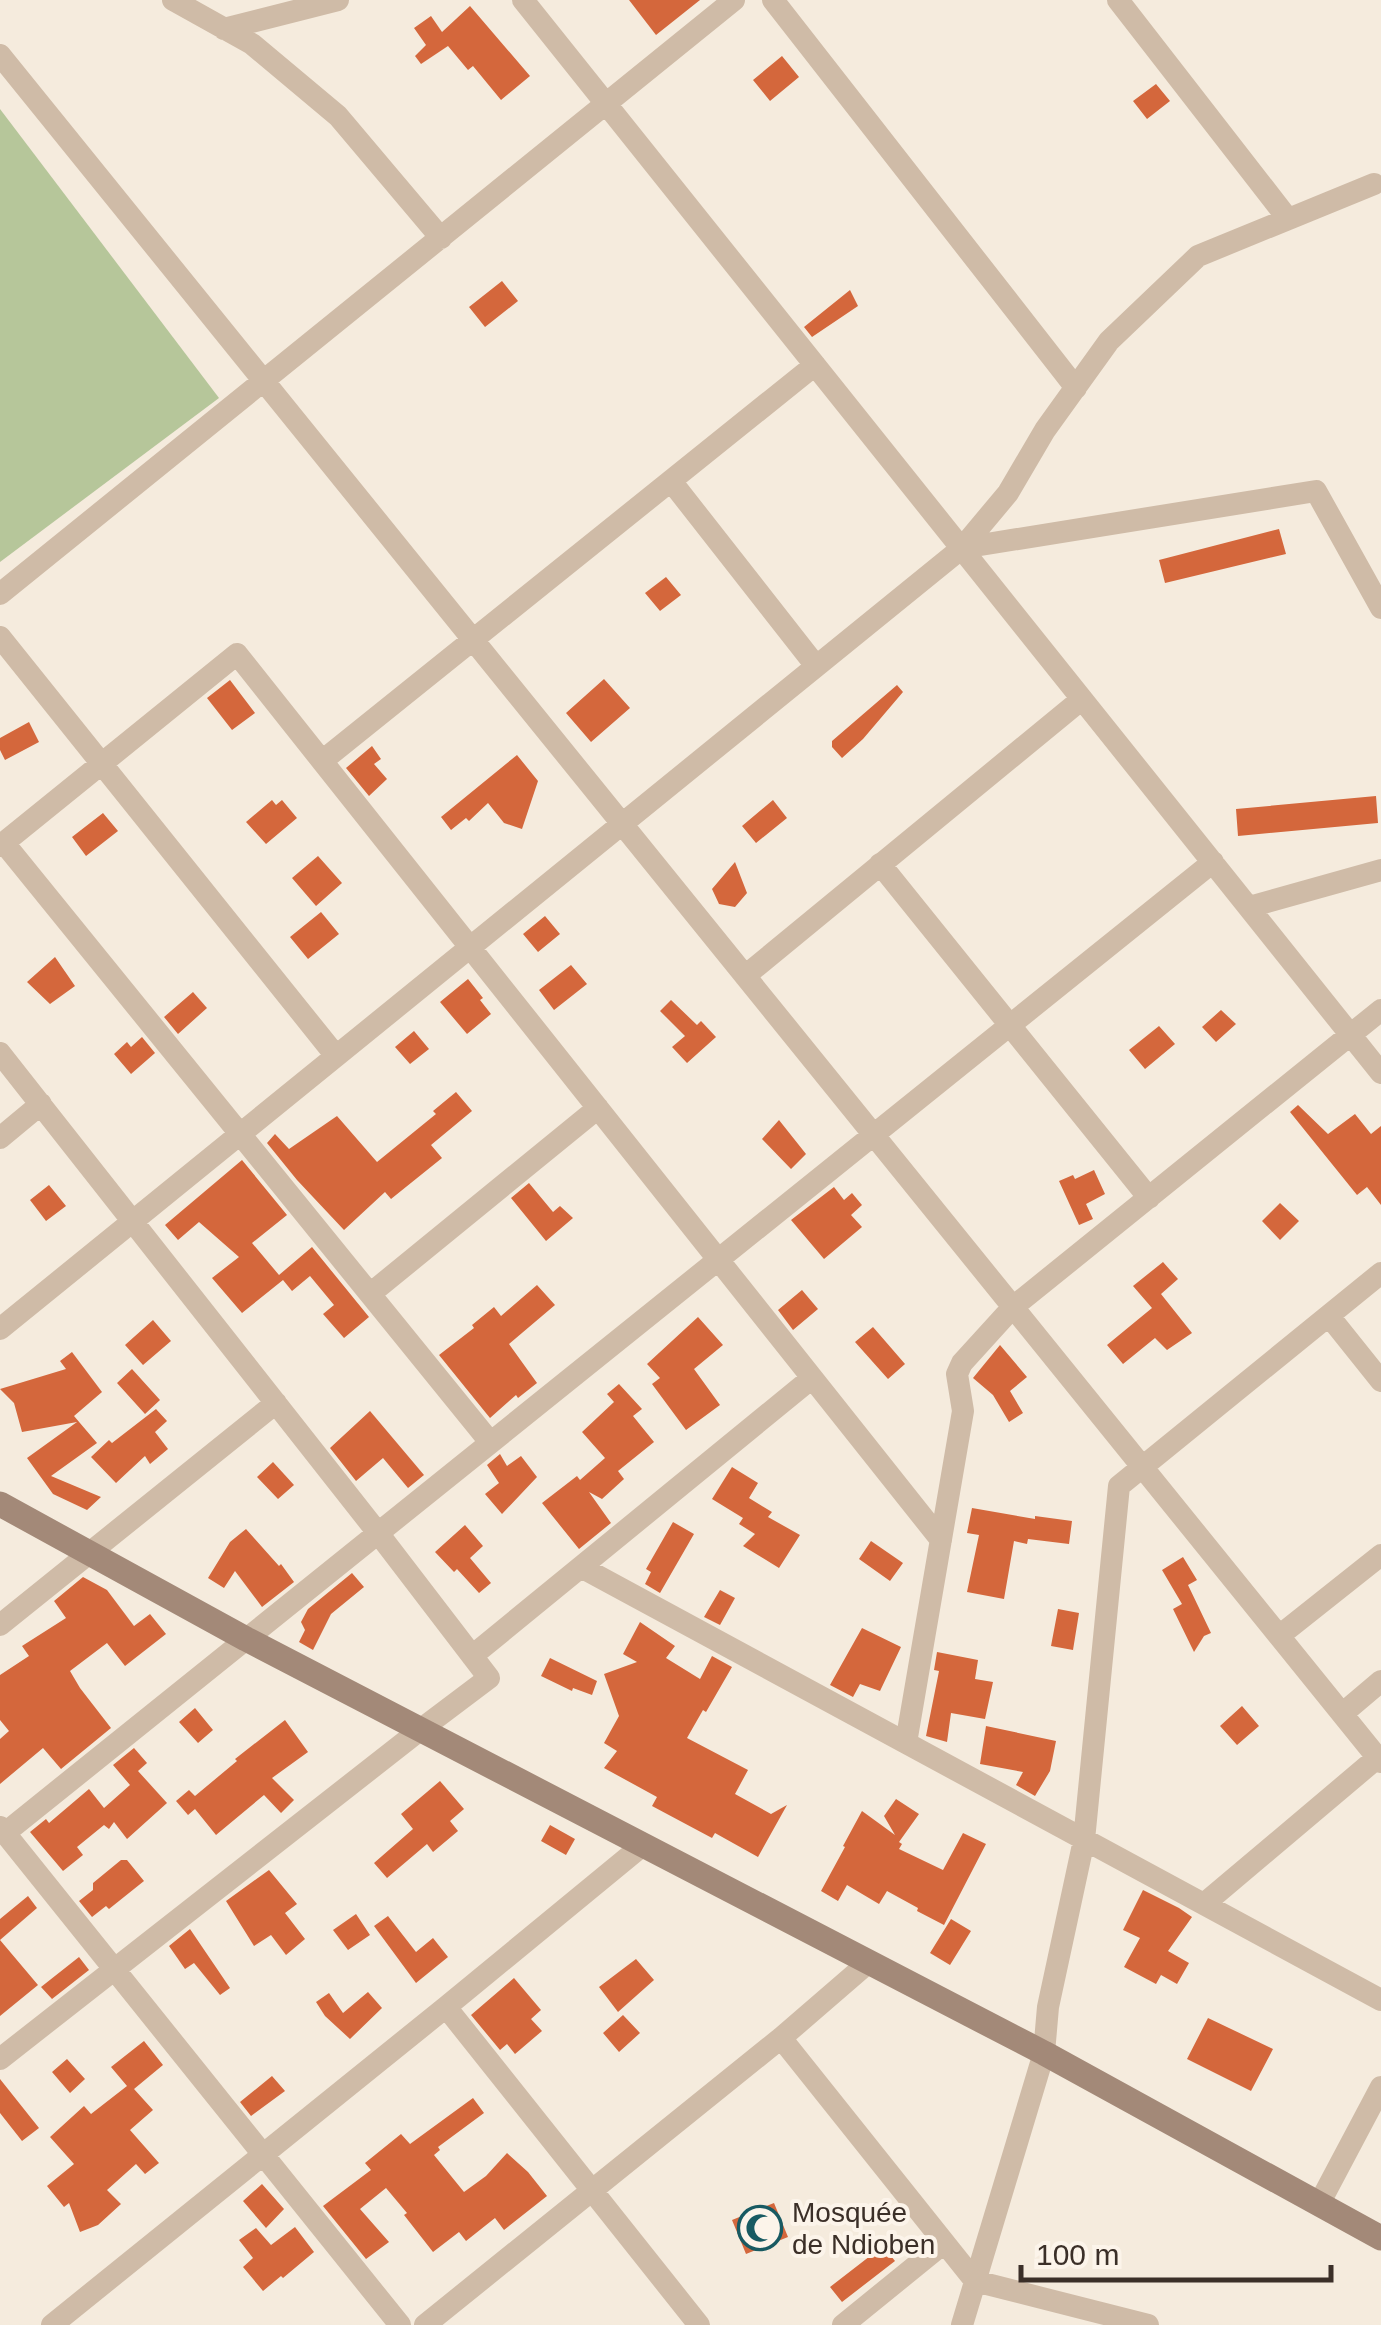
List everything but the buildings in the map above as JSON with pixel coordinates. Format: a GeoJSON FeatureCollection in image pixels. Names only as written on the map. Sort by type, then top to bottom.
{"type":"FeatureCollection","features":[{"type":"Feature","properties":{"kind":"main road"},"geometry":{"type":"LineString","coordinates":[[0,1504],[246,1639],[1044,2053],[1381,2238]]}},
{"type":"Feature","properties":{"kind":"street"},"geometry":{"type":"LineString","coordinates":[[174,0],[252,44],[338,116],[440,238]]}},
{"type":"Feature","properties":{"kind":"street"},"geometry":{"type":"LineString","coordinates":[[224,29],[338,0]]}},
{"type":"Feature","properties":{"kind":"street"},"geometry":{"type":"LineString","coordinates":[[523,0],[1381,1073]]}},
{"type":"Feature","properties":{"kind":"street"},"geometry":{"type":"LineString","coordinates":[[0,594],[734,0]]}},
{"type":"Feature","properties":{"kind":"street"},"geometry":{"type":"LineString","coordinates":[[773,0],[1076,388]]}},
{"type":"Feature","properties":{"kind":"street"},"geometry":{"type":"LineString","coordinates":[[1118,0],[1288,219]]}},
{"type":"Feature","properties":{"kind":"street"},"geometry":{"type":"LineString","coordinates":[[0,55],[1379,1760],[1204,1904]]}},
{"type":"Feature","properties":{"kind":"street"},"geometry":{"type":"LineString","coordinates":[[0,1329],[962,548],[1008,492],[1045,430],[1110,341],[1198,256],[1374,184]]}},
{"type":"Feature","properties":{"kind":"street"},"geometry":{"type":"LineString","coordinates":[[322,761],[815,365]]}},
{"type":"Feature","properties":{"kind":"street"},"geometry":{"type":"LineString","coordinates":[[670,481],[816,666]]}},
{"type":"Feature","properties":{"kind":"street"},"geometry":{"type":"LineString","coordinates":[[962,548],[1316,492],[1381,608]]}},
{"type":"Feature","properties":{"kind":"street"},"geometry":{"type":"LineString","coordinates":[[0,637],[336,1056]]}},
{"type":"Feature","properties":{"kind":"street"},"geometry":{"type":"LineString","coordinates":[[490,1442],[2,844],[237,654],[940,1540]]}},
{"type":"Feature","properties":{"kind":"street"},"geometry":{"type":"LineString","coordinates":[[745,976],[1082,698]]}},
{"type":"Feature","properties":{"kind":"street"},"geometry":{"type":"LineString","coordinates":[[400,2325],[2,1830],[246,1639],[1213,862]]}},
{"type":"Feature","properties":{"kind":"street"},"geometry":{"type":"LineString","coordinates":[[880,864],[1149,1198]]}},
{"type":"Feature","properties":{"kind":"street"},"geometry":{"type":"LineString","coordinates":[[1249,907],[1381,870]]}},
{"type":"Feature","properties":{"kind":"street"},"geometry":{"type":"LineString","coordinates":[[906,1743],[963,1411],[957,1374],[962,1362],[1013,1307],[1381,1010]]}},
{"type":"Feature","properties":{"kind":"street"},"geometry":{"type":"LineString","coordinates":[[0,1053],[489,1678],[0,2059]]}},
{"type":"Feature","properties":{"kind":"street"},"geometry":{"type":"LineString","coordinates":[[0,1138],[41,1104]]}},
{"type":"Feature","properties":{"kind":"street"},"geometry":{"type":"LineString","coordinates":[[370,1294],[598,1108]]}},
{"type":"Feature","properties":{"kind":"street"},"geometry":{"type":"LineString","coordinates":[[962,2325],[1044,2053],[1048,2007],[1084,1840],[1119,1486],[1381,1274]]}},
{"type":"Feature","properties":{"kind":"street"},"geometry":{"type":"LineString","coordinates":[[1329,1316],[1381,1381]]}},
{"type":"Feature","properties":{"kind":"street"},"geometry":{"type":"LineString","coordinates":[[472,1656],[812,1378]]}},
{"type":"Feature","properties":{"kind":"street"},"geometry":{"type":"LineString","coordinates":[[0,1625],[276,1404]]}},
{"type":"Feature","properties":{"kind":"street"},"geometry":{"type":"LineString","coordinates":[[1279,1636],[1381,1556]]}},
{"type":"Feature","properties":{"kind":"street"},"geometry":{"type":"LineString","coordinates":[[581,1567],[1381,2000]]}},
{"type":"Feature","properties":{"kind":"street"},"geometry":{"type":"LineString","coordinates":[[1342,1714],[1381,1681]]}},
{"type":"Feature","properties":{"kind":"street"},"geometry":{"type":"LineString","coordinates":[[52,2325],[643,1845]]}},
{"type":"Feature","properties":{"kind":"street"},"geometry":{"type":"LineString","coordinates":[[425,2325],[781,2038],[869,1962]]}},
{"type":"Feature","properties":{"kind":"street"},"geometry":{"type":"LineString","coordinates":[[446,2007],[698,2325]]}},
{"type":"Feature","properties":{"kind":"street"},"geometry":{"type":"LineString","coordinates":[[781,2038],[975,2281],[1148,2325]]}},
{"type":"Feature","properties":{"kind":"street"},"geometry":{"type":"LineString","coordinates":[[1319,2204],[1381,2087]]}},
{"type":"Feature","properties":{"kind":"street"},"geometry":{"type":"LineString","coordinates":[[843,2325],[944,2242]]}},
{"type":"Feature","properties":{"kind":"green space"},"geometry":{"type":"Polygon","coordinates":[[[0,109],[219,398],[0,562],[0,109]]]}},
{"type":"Feature","properties":{"kind":"place","name":"Mosquée de Ndioben"},"geometry":{"type":"Point","coordinates":[760,2228]}}]}
